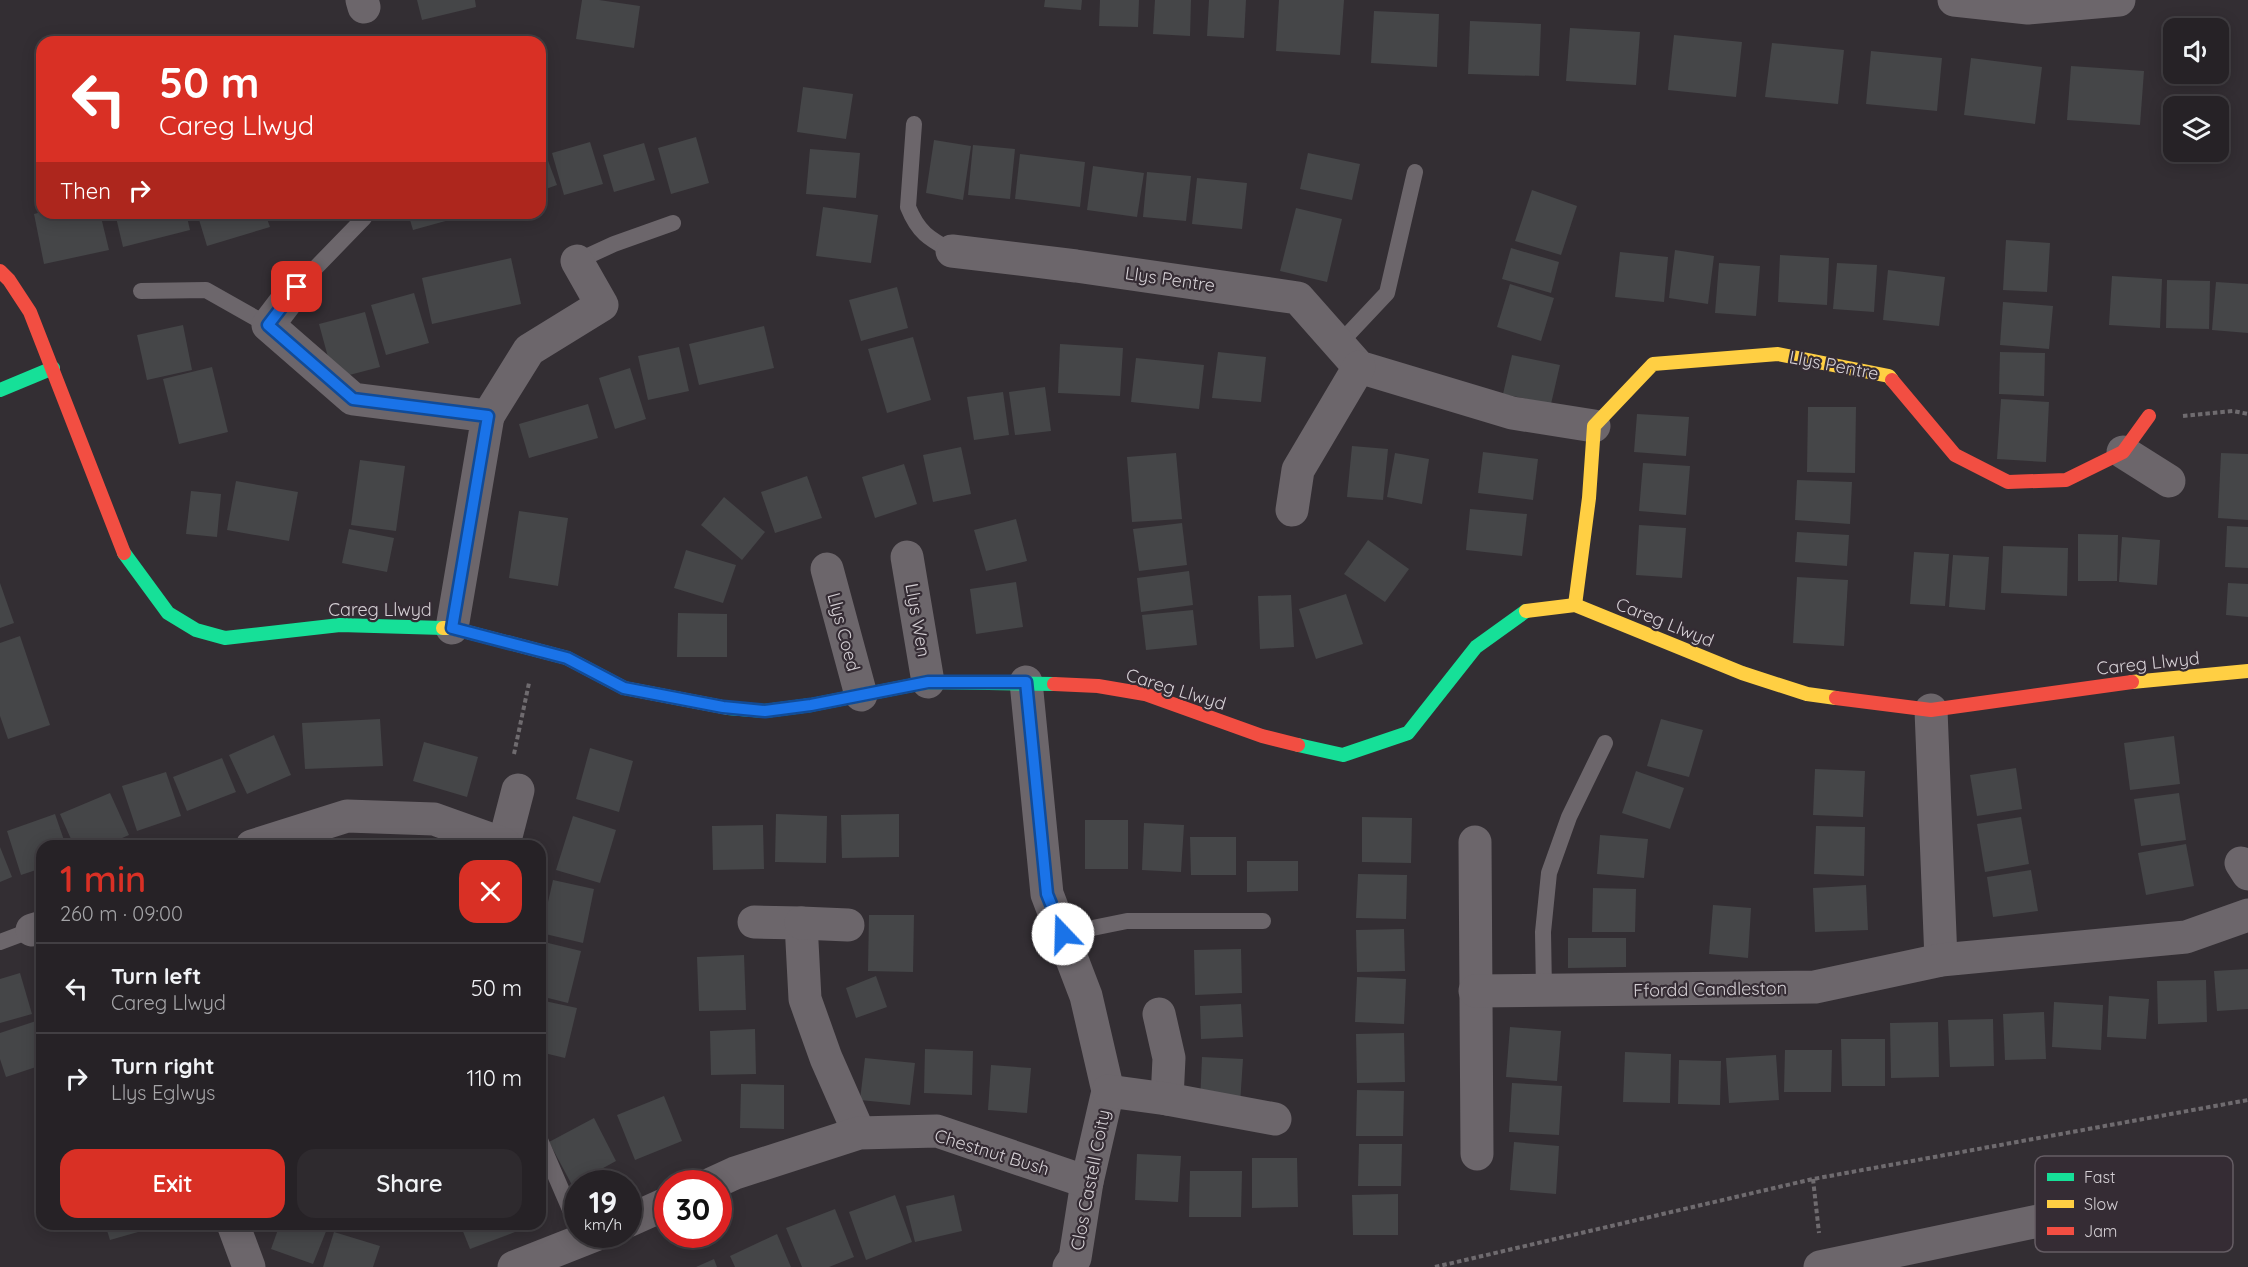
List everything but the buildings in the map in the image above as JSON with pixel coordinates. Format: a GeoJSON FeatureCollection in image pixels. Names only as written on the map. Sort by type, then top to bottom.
{"type":"FeatureCollection","features":[{"type":"Feature","properties":{"kind":"street"},"geometry":{"type":"LineString","coordinates":[[1954,0],[2028,8],[2119,0]]}},
{"type":"Feature","properties":{"kind":"street","name":"Llys Pentre"},"geometry":{"type":"LineString","coordinates":[[952,251],[1076,266],[1298,298],[1349,356]]}},
{"type":"Feature","properties":{"kind":"street"},"geometry":{"type":"LineString","coordinates":[[452,628],[488,416],[529,350],[602,305],[577,261]]}},
{"type":"Feature","properties":{"kind":"street","name":"Careg Llwyd"},"geometry":{"type":"LineString","coordinates":[[0,271],[9,280],[30,312],[125,555],[168,613],[196,630],[225,638],[340,625],[452,628],[567,658],[624,688],[690,702],[765,711],[811,705],[928,682],[1026,682],[1098,686],[1145,694],[1262,736],[1343,755],[1408,733],[1476,647],[1526,611],[1575,605],[1742,673],[1807,694],[1931,710],[2119,683],[2248,671]]}},
{"type":"Feature","properties":{"kind":"street"},"geometry":{"type":"LineString","coordinates":[[297,287],[268,325],[353,399],[488,416]]}},
{"type":"Feature","properties":{"kind":"street","name":"Llys Pentre"},"geometry":{"type":"LineString","coordinates":[[1594,426],[1653,364],[1778,354],[1889,376],[1955,455],[2008,482],[2066,480],[2124,452],[2149,416]]}},
{"type":"Feature","properties":{"kind":"street"},"geometry":{"type":"LineString","coordinates":[[1292,510],[1298,470],[1349,356],[1512,413],[1594,426],[1589,498],[1575,605]]}},
{"type":"Feature","properties":{"kind":"street"},"geometry":{"type":"LineString","coordinates":[[0,390],[53,368]]}},
{"type":"Feature","properties":{"kind":"street"},"geometry":{"type":"LineString","coordinates":[[2124,452],[2169,481]]}},
{"type":"Feature","properties":{"kind":"street","name":"Llys Wen"},"geometry":{"type":"LineString","coordinates":[[907,557],[928,682]]}},
{"type":"Feature","properties":{"kind":"street","name":"Llys Coed"},"geometry":{"type":"LineString","coordinates":[[827,569],[861,695]]}},
{"type":"Feature","properties":{"kind":"street","name":"Clos Castell Coity"},"geometry":{"type":"LineString","coordinates":[[1026,682],[1047,894],[1086,996],[1108,1091],[1087,1182],[1075,1258],[1069,1267]]}},
{"type":"Feature","properties":{"kind":"street"},"geometry":{"type":"LineString","coordinates":[[1931,710],[1941,960]]}},
{"type":"Feature","properties":{"kind":"street"},"geometry":{"type":"LineString","coordinates":[[504,840],[518,790]]}},
{"type":"Feature","properties":{"kind":"street"},"geometry":{"type":"LineString","coordinates":[[271,840],[347,816],[434,819],[490,840]]}},
{"type":"Feature","properties":{"kind":"street"},"geometry":{"type":"LineString","coordinates":[[1475,842],[1477,1155]]}},
{"type":"Feature","properties":{"kind":"street","name":"Ffordd Candleston"},"geometry":{"type":"LineString","coordinates":[[1475,991],[1815,987],[1941,960],[2186,937],[2248,915]]}},
{"type":"Feature","properties":{"kind":"street"},"geometry":{"type":"LineString","coordinates":[[754,922],[848,925]]}},
{"type":"Feature","properties":{"kind":"street"},"geometry":{"type":"LineString","coordinates":[[801,923],[805,999],[826,1058],[859,1133]]}},
{"type":"Feature","properties":{"kind":"street"},"geometry":{"type":"LineString","coordinates":[[1159,1014],[1169,1058],[1167,1099]]}},
{"type":"Feature","properties":{"kind":"street","name":"Clos Castell Coity"},"geometry":{"type":"LineString","coordinates":[[1108,1091],[1167,1099],[1275,1119]]}},
{"type":"Feature","properties":{"kind":"street","name":"Chestnut Bush"},"geometry":{"type":"LineString","coordinates":[[732,1174],[859,1133],[937,1131],[1087,1182]]}},
{"type":"Feature","properties":{"kind":"street"},"geometry":{"type":"LineString","coordinates":[[1821,1267],[2035,1222]]}},
{"type":"Feature","properties":{"kind":"street"},"geometry":{"type":"LineString","coordinates":[[235,1230],[249,1267]]}},
{"type":"Feature","properties":{"kind":"street"},"geometry":{"type":"LineString","coordinates":[[514,1267],[564,1244]]}},
{"type":"Feature","properties":{"kind":"lane"},"geometry":{"type":"LineString","coordinates":[[914,124],[908,207],[912,218],[927,238],[952,251]]}},
{"type":"Feature","properties":{"kind":"lane"},"geometry":{"type":"LineString","coordinates":[[1349,356],[1387,293],[1416,172]]}},
{"type":"Feature","properties":{"kind":"lane"},"geometry":{"type":"LineString","coordinates":[[297,287],[363,219]]}},
{"type":"Feature","properties":{"kind":"lane"},"geometry":{"type":"LineString","coordinates":[[577,261],[614,244],[673,223]]}},
{"type":"Feature","properties":{"kind":"lane"},"geometry":{"type":"LineString","coordinates":[[141,291],[206,290],[268,325]]}},
{"type":"Feature","properties":{"kind":"lane"},"geometry":{"type":"LineString","coordinates":[[1544,991],[1543,932],[1549,873],[1569,817],[1605,743]]}},
{"type":"Feature","properties":{"kind":"lane"},"geometry":{"type":"LineString","coordinates":[[1063,934],[1127,921],[1263,921]]}},
{"type":"Feature","properties":{"kind":"lane"},"geometry":{"type":"LineString","coordinates":[[0,942],[36,928]]}},
{"type":"Feature","properties":{"kind":"lane"},"geometry":{"type":"LineString","coordinates":[[546,1153],[564,1190]]}},
{"type":"Feature","properties":{"kind":"path"},"geometry":{"type":"LineString","coordinates":[[2149,416],[2176,417],[2233,411],[2248,414]]}},
{"type":"Feature","properties":{"kind":"path"},"geometry":{"type":"LineString","coordinates":[[518,790],[512,763],[531,673]]}},
{"type":"Feature","properties":{"kind":"path"},"geometry":{"type":"LineString","coordinates":[[1435,1267],[1813,1179],[2248,1100]]}},
{"type":"Feature","properties":{"kind":"path"},"geometry":{"type":"LineString","coordinates":[[1813,1179],[1821,1267]]}},
{"type":"Feature","properties":{"kind":"traffic: fast"},"geometry":{"type":"LineString","coordinates":[[0,390],[53,368]]}},
{"type":"Feature","properties":{"kind":"traffic: fast"},"geometry":{"type":"LineString","coordinates":[[124,553],[168,613],[196,630],[225,638],[340,625],[443,628]]}},
{"type":"Feature","properties":{"kind":"traffic: fast"},"geometry":{"type":"LineString","coordinates":[[1298,745],[1343,755],[1408,733],[1476,647],[1526,611]]}},
{"type":"Feature","properties":{"kind":"traffic: fast"},"geometry":{"type":"LineString","coordinates":[[728,708],[765,711],[811,705],[928,682],[1054,684]]}},
{"type":"Feature","properties":{"kind":"traffic: slow"},"geometry":{"type":"LineString","coordinates":[[1575,605],[1589,498],[1594,426],[1653,364],[1778,354],[1889,376],[1892,380]]}},
{"type":"Feature","properties":{"kind":"traffic: slow"},"geometry":{"type":"LineString","coordinates":[[1526,611],[1575,605],[1742,673],[1807,694],[1836,698]]}},
{"type":"Feature","properties":{"kind":"traffic: slow"},"geometry":{"type":"LineString","coordinates":[[443,628],[452,628],[567,658],[624,688],[728,708]]}},
{"type":"Feature","properties":{"kind":"traffic: slow"},"geometry":{"type":"LineString","coordinates":[[2132,682],[2248,671]]}},
{"type":"Feature","properties":{"kind":"traffic: jam"},"geometry":{"type":"LineString","coordinates":[[0,271],[9,280],[30,312],[124,553]]}},
{"type":"Feature","properties":{"kind":"traffic: jam"},"geometry":{"type":"LineString","coordinates":[[1892,380],[1955,455],[2008,482],[2066,480],[2123,452],[2149,416]]}},
{"type":"Feature","properties":{"kind":"traffic: jam"},"geometry":{"type":"LineString","coordinates":[[1836,698],[1931,710],[2132,682]]}},
{"type":"Feature","properties":{"kind":"traffic: jam"},"geometry":{"type":"LineString","coordinates":[[1054,684],[1098,686],[1145,694],[1262,736],[1298,745]]}},
{"type":"Feature","properties":{"kind":"route"},"geometry":{"type":"LineString","coordinates":[[297,287],[268,325],[353,399],[488,416],[452,628],[567,658],[624,688],[690,702],[765,711],[811,705],[928,682],[1026,682],[1047,894],[1063,934]]}}]}
